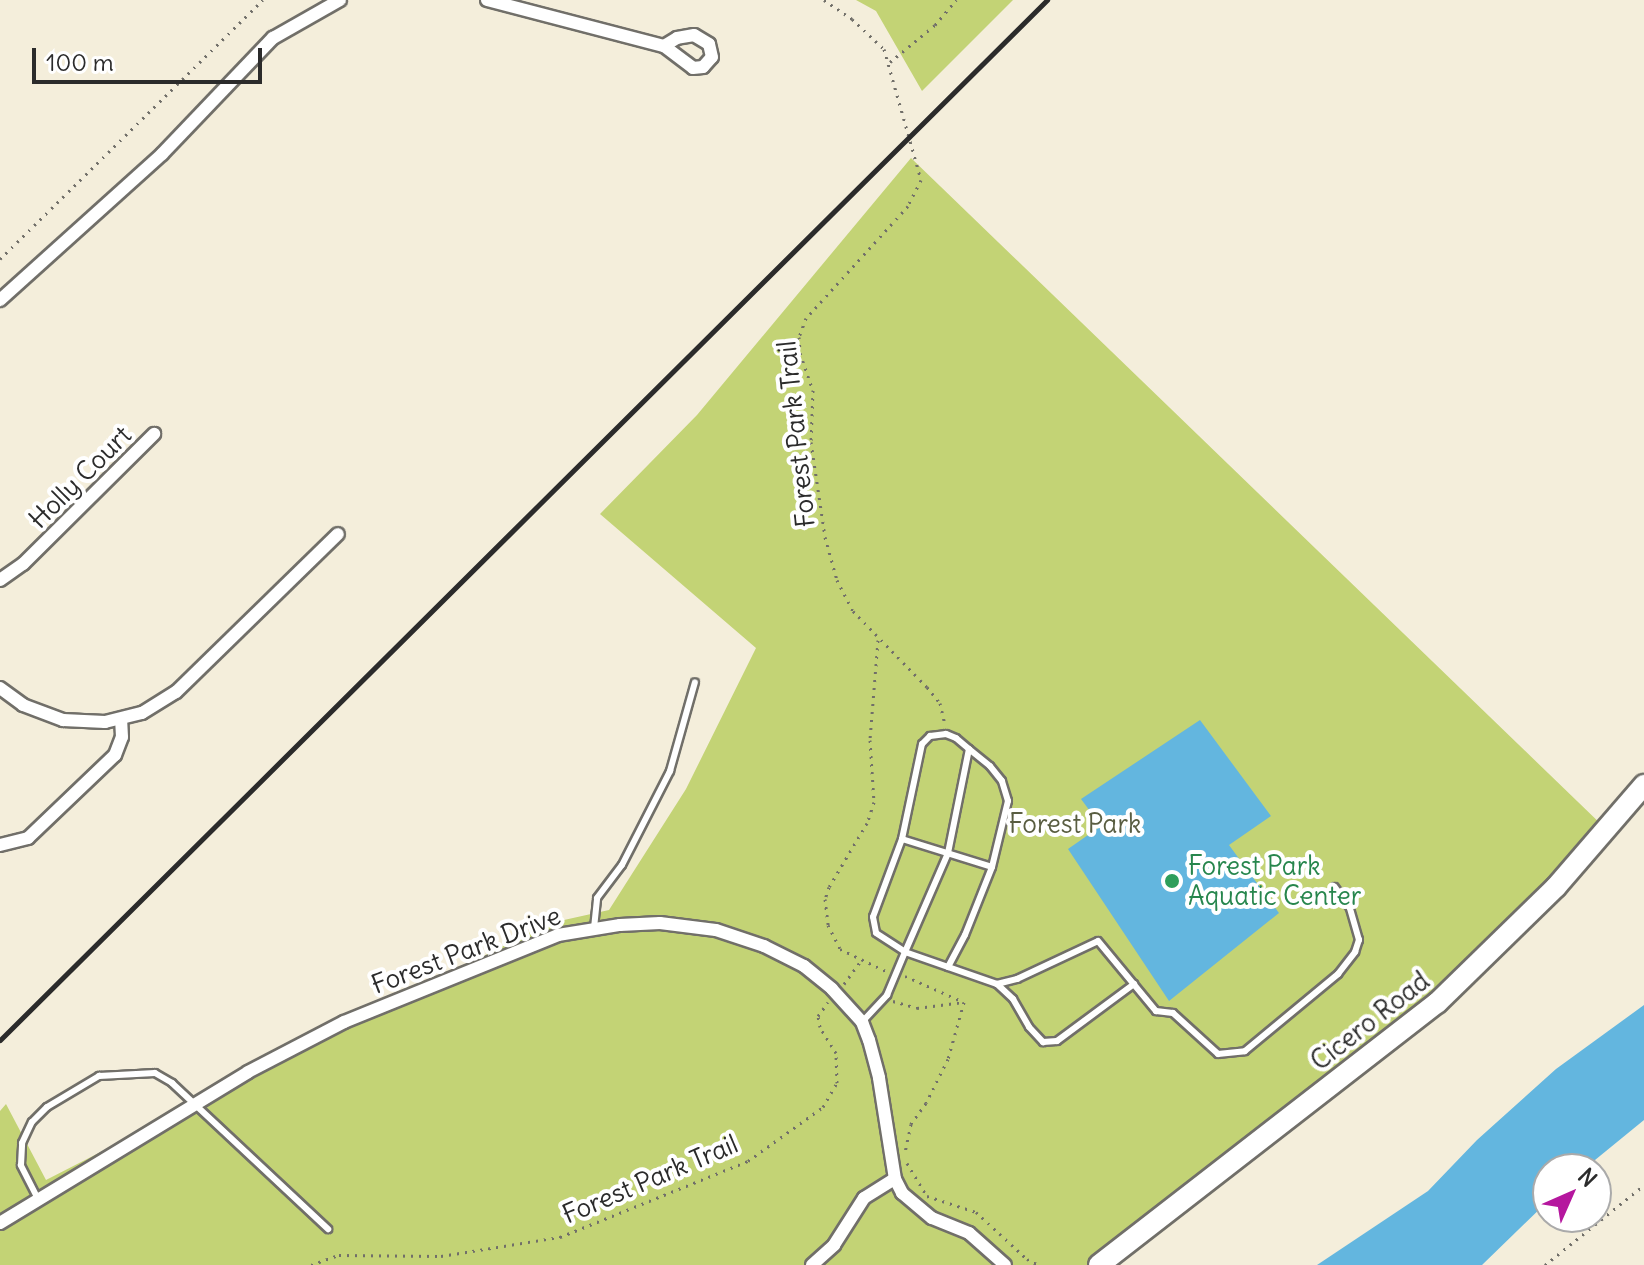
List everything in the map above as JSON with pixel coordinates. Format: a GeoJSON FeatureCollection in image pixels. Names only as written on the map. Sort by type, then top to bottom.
{"type":"FeatureCollection","features":[{"type":"Feature","properties":{"kind":"main road","name":"Cicero Road"},"geometry":{"type":"LineString","coordinates":[[1099,1265],[1437,1003],[1556,887],[1644,785]]}},
{"type":"Feature","properties":{"kind":"street"},"geometry":{"type":"LineString","coordinates":[[0,300],[162,154],[273,38],[340,0]]}},
{"type":"Feature","properties":{"kind":"street"},"geometry":{"type":"LineString","coordinates":[[487,0],[664,46]]}},
{"type":"Feature","properties":{"kind":"street","name":"Holly Court"},"geometry":{"type":"LineString","coordinates":[[0,580],[23,564],[154,434]]}},
{"type":"Feature","properties":{"kind":"street"},"geometry":{"type":"LineString","coordinates":[[0,688],[23,705],[50,716],[77,722],[121,720],[176,692],[338,534]]}},
{"type":"Feature","properties":{"kind":"street"},"geometry":{"type":"LineString","coordinates":[[0,845],[28,838],[115,755],[122,737],[121,720]]}},
{"type":"Feature","properties":{"kind":"street","name":"Forest Park Drive"},"geometry":{"type":"LineString","coordinates":[[0,1223],[191,1105],[282,1053],[383,1005],[558,935],[594,928],[660,923],[716,930],[781,953],[813,972],[836,993],[862,1022],[879,1078],[895,1179]]}},
{"type":"Feature","properties":{"kind":"street"},"geometry":{"type":"LineString","coordinates":[[812,1265],[834,1245],[864,1198],[895,1179],[916,1207],[969,1233],[1005,1265]]}},
{"type":"Feature","properties":{"kind":"lane"},"geometry":{"type":"LineString","coordinates":[[594,928],[597,898],[622,865],[670,771],[695,682]]}},
{"type":"Feature","properties":{"kind":"lane"},"geometry":{"type":"LineString","coordinates":[[948,967],[965,935],[992,867],[1008,801],[1002,781],[969,749],[946,734],[930,736],[922,744],[902,839],[873,926],[876,933],[905,952],[948,967],[997,984],[1013,999],[1029,1027],[1043,1042],[1057,1041],[1134,984]]}},
{"type":"Feature","properties":{"kind":"lane"},"geometry":{"type":"LineString","coordinates":[[862,1022],[887,995],[948,853],[969,749]]}},
{"type":"Feature","properties":{"kind":"lane"},"geometry":{"type":"LineString","coordinates":[[902,839],[992,867]]}},
{"type":"Feature","properties":{"kind":"lane"},"geometry":{"type":"LineString","coordinates":[[997,984],[1017,979],[1098,941],[1156,1011],[1173,1013],[1210,1050],[1218,1054],[1245,1051],[1338,974],[1355,952],[1359,940],[1350,908],[1335,887]]}},
{"type":"Feature","properties":{"kind":"lane"},"geometry":{"type":"LineString","coordinates":[[38,1199],[21,1165],[22,1143],[32,1122],[47,1107],[99,1076],[134,1072],[161,1077],[328,1229]]}},
{"type":"Feature","properties":{"kind":"path"},"geometry":{"type":"LineString","coordinates":[[0,259],[263,0]]}},
{"type":"Feature","properties":{"kind":"path","name":"Forest Park Trail"},"geometry":{"type":"LineString","coordinates":[[824,0],[884,49],[921,180],[917,194],[806,318],[799,337],[800,353],[813,390],[811,442],[830,558],[853,611],[927,687],[940,703],[945,724]]}},
{"type":"Feature","properties":{"kind":"path"},"geometry":{"type":"LineString","coordinates":[[890,62],[935,25],[956,0]]}},
{"type":"Feature","properties":{"kind":"path"},"geometry":{"type":"LineString","coordinates":[[878,640],[870,740],[874,802],[867,823],[825,899],[834,942],[860,962],[909,977],[964,1002]]}},
{"type":"Feature","properties":{"kind":"path","name":"Forest Park Trail"},"geometry":{"type":"LineString","coordinates":[[311,1265],[339,1255],[441,1256],[560,1237],[748,1161],[823,1107],[837,1083],[836,1053],[820,1027],[818,1016],[860,962]]}},
{"type":"Feature","properties":{"kind":"path"},"geometry":{"type":"LineString","coordinates":[[887,995],[896,1004],[917,1008],[964,1002]]}},
{"type":"Feature","properties":{"kind":"path"},"geometry":{"type":"LineString","coordinates":[[964,1002],[942,1075],[911,1124],[905,1150],[907,1163],[927,1196],[976,1212],[1027,1259],[1039,1265]]}},
{"type":"Feature","properties":{"kind":"path"},"geometry":{"type":"LineString","coordinates":[[1545,1265],[1644,1185]]}},
{"type":"Feature","properties":{"kind":"green space"},"geometry":{"type":"Polygon","coordinates":[[[856,0],[1013,0],[922,91],[876,11],[856,0]]]}},
{"type":"Feature","properties":{"kind":"green space","name":"Forest Park"},"geometry":{"type":"Polygon","coordinates":[[[911,158],[1606,829],[1437,1003],[1101,1265],[0,1265],[0,1111],[6,1104],[46,1180],[546,924],[609,910],[686,789],[756,648],[600,514],[697,415],[911,158]]]}},
{"type":"Feature","properties":{"kind":"water","name":"Forest Park Aquatic Center"},"geometry":{"type":"Polygon","coordinates":[[[1200,720],[1271,816],[1229,845],[1279,913],[1169,1001],[1068,849],[1101,826],[1081,799],[1200,720]]]}},
{"type":"Feature","properties":{"kind":"water"},"geometry":{"type":"Polygon","coordinates":[[[1644,1005],[1644,1120],[1604,1153],[1532,1153],[1532,1217],[1482,1265],[1317,1265],[1428,1191],[1477,1140],[1556,1069],[1644,1005]]]}},
{"type":"Feature","properties":{"kind":"railway"},"geometry":{"type":"LineString","coordinates":[[0,1040],[1047,0]]}},
{"type":"Feature","properties":{"kind":"place","name":"Forest Park Aquatic Center"},"geometry":{"type":"Point","coordinates":[1172,881]}}]}
